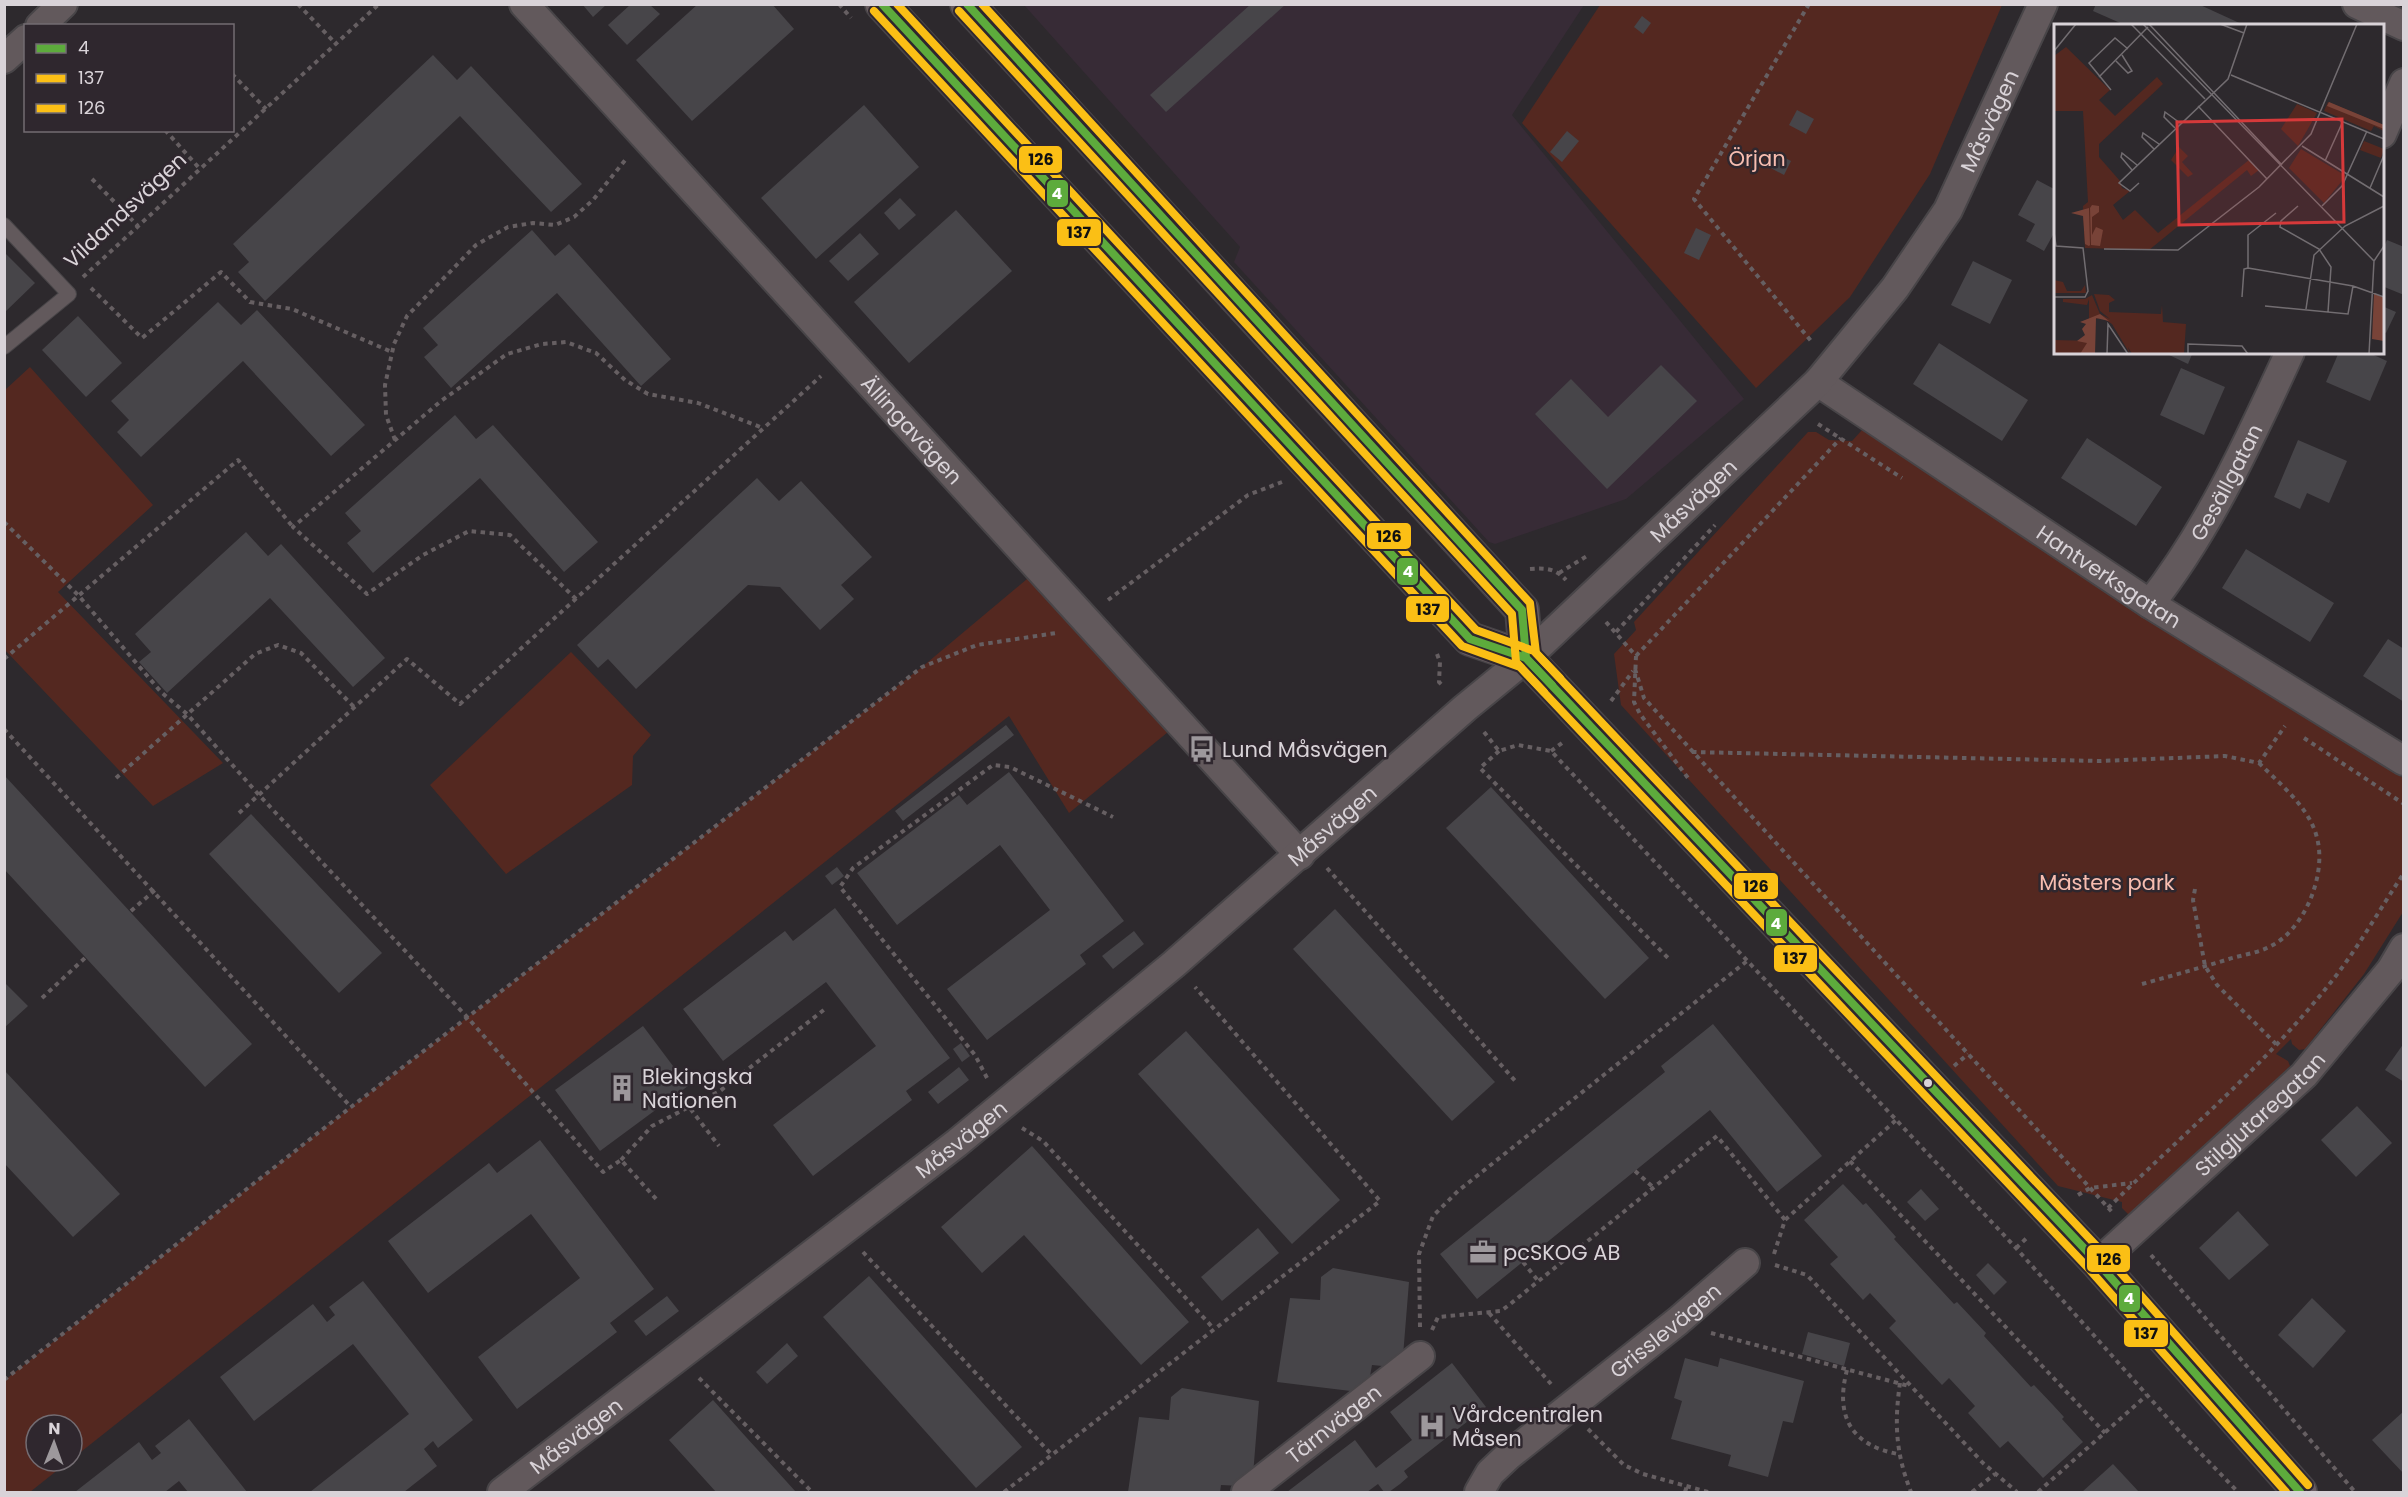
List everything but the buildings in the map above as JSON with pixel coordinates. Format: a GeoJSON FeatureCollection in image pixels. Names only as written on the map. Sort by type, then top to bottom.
{"type":"FeatureCollection","features":[{"type":"Feature","properties":{"kind":"main road"},"geometry":{"type":"LineString","coordinates":[[882,4],[1470,639],[1526,658],[2098,1263],[2300,1492]]}},
{"type":"Feature","properties":{"kind":"main road"},"geometry":{"type":"LineString","coordinates":[[967,4],[1522,610],[1526,658]]}},
{"type":"Feature","properties":{"kind":"street","name":"Ällingavägen"},"geometry":{"type":"LineString","coordinates":[[524,4],[1082,617],[1304,851]]}},
{"type":"Feature","properties":{"kind":"street","name":"Måsvägen"},"geometry":{"type":"LineString","coordinates":[[502,1492],[1001,1107],[1174,964],[1465,708],[1526,658],[1825,375],[1895,288],[1948,210],[2043,4]]}},
{"type":"Feature","properties":{"kind":"street"},"geometry":{"type":"LineString","coordinates":[[2357,4],[2403,26]]}},
{"type":"Feature","properties":{"kind":"street"},"geometry":{"type":"LineString","coordinates":[[4,59],[24,41]]}},
{"type":"Feature","properties":{"kind":"street"},"geometry":{"type":"LineString","coordinates":[[2384,129],[2403,83]]}},
{"type":"Feature","properties":{"kind":"street","name":"Gesällgatan"},"geometry":{"type":"LineString","coordinates":[[2150,604],[2170,578],[2244,450],[2289,354]]}},
{"type":"Feature","properties":{"kind":"street","name":"Hantverksgatan"},"geometry":{"type":"LineString","coordinates":[[1825,375],[1864,411],[2150,604],[2403,761]]}},
{"type":"Feature","properties":{"kind":"street","name":"Stilgjutaregatan"},"geometry":{"type":"LineString","coordinates":[[2098,1263],[2304,1075],[2391,970],[2403,948]]}},
{"type":"Feature","properties":{"kind":"street","name":"Grisslevägen"},"geometry":{"type":"LineString","coordinates":[[1479,1492],[1490,1473],[1508,1456],[1678,1321],[1745,1263]]}},
{"type":"Feature","properties":{"kind":"street","name":"Tärnvägen"},"geometry":{"type":"LineString","coordinates":[[1246,1492],[1420,1356]]}},
{"type":"Feature","properties":{"kind":"lane","name":"Vildandsvägen"},"geometry":{"type":"LineString","coordinates":[[4,225],[69,294],[4,347]]}},
{"type":"Feature","properties":{"kind":"path"},"geometry":{"type":"LineString","coordinates":[[298,4],[336,44]]}},
{"type":"Feature","properties":{"kind":"path","name":"Vildandsvägen"},"geometry":{"type":"LineString","coordinates":[[379,4],[82,279],[142,338],[221,272],[250,302],[292,309],[392,352]]}},
{"type":"Feature","properties":{"kind":"path"},"geometry":{"type":"LineString","coordinates":[[1809,4],[1694,199],[1825,375]]}},
{"type":"Feature","properties":{"kind":"path"},"geometry":{"type":"LineString","coordinates":[[234,77],[266,109]]}},
{"type":"Feature","properties":{"kind":"path"},"geometry":{"type":"LineString","coordinates":[[167,132],[200,169]]}},
{"type":"Feature","properties":{"kind":"path"},"geometry":{"type":"LineString","coordinates":[[395,440],[386,415],[385,385],[392,352],[407,316],[476,245],[508,227],[533,223],[555,225],[574,217],[620,169],[641,133]]}},
{"type":"Feature","properties":{"kind":"path"},"geometry":{"type":"LineString","coordinates":[[92,179],[138,226]]}},
{"type":"Feature","properties":{"kind":"path"},"geometry":{"type":"LineString","coordinates":[[293,527],[441,401],[507,354],[542,344],[566,342],[596,353],[625,380],[648,394],[698,403],[763,428]]}},
{"type":"Feature","properties":{"kind":"path"},"geometry":{"type":"LineString","coordinates":[[239,813],[407,659],[460,704],[844,355]]}},
{"type":"Feature","properties":{"kind":"path"},"geometry":{"type":"LineString","coordinates":[[1864,411],[1841,439],[1636,656],[1635,669],[1644,698],[2108,1208],[2193,1129],[2277,1045],[2329,985],[2403,873]]}},
{"type":"Feature","properties":{"kind":"path"},"geometry":{"type":"LineString","coordinates":[[4,659],[238,460],[293,527],[367,594],[423,555],[469,531],[510,535],[576,599]]}},
{"type":"Feature","properties":{"kind":"path"},"geometry":{"type":"LineString","coordinates":[[4,1380],[351,1107],[922,667],[976,645],[1056,633],[1130,585],[1248,495],[1283,482]]}},
{"type":"Feature","properties":{"kind":"path"},"geometry":{"type":"LineString","coordinates":[[4,522],[79,596],[160,692],[187,714],[259,795],[468,1018],[603,1172],[621,1160],[652,1126],[720,1091],[825,1009]]}},
{"type":"Feature","properties":{"kind":"path"},"geometry":{"type":"LineString","coordinates":[[1616,632],[1636,656]]}},
{"type":"Feature","properties":{"kind":"path"},"geometry":{"type":"LineString","coordinates":[[116,778],[255,654],[278,645],[301,653],[355,707]]}},
{"type":"Feature","properties":{"kind":"path"},"geometry":{"type":"LineString","coordinates":[[1436,651],[1440,662],[1439,682],[1465,708],[1499,751]]}},
{"type":"Feature","properties":{"kind":"path"},"geometry":{"type":"LineString","coordinates":[[2259,763],[2285,726]]}},
{"type":"Feature","properties":{"kind":"path"},"geometry":{"type":"LineString","coordinates":[[4,729],[155,890],[351,1107]]}},
{"type":"Feature","properties":{"kind":"path"},"geometry":{"type":"LineString","coordinates":[[1671,961],[1480,768],[1499,751],[1518,746],[1551,751],[2045,1279],[2147,1395],[2238,1492]]}},
{"type":"Feature","properties":{"kind":"path"},"geometry":{"type":"LineString","coordinates":[[1692,752],[2100,762],[2226,756],[2259,763],[2288,791],[2306,815],[2318,838],[2318,867],[2311,902],[2300,921],[2270,947],[2142,984]]}},
{"type":"Feature","properties":{"kind":"path"},"geometry":{"type":"LineString","coordinates":[[1113,817],[1010,767],[993,765],[853,868],[840,887],[975,1055],[1001,1107],[1043,1141],[1214,1329]]}},
{"type":"Feature","properties":{"kind":"path"},"geometry":{"type":"LineString","coordinates":[[1304,851],[1518,1083]]}},
{"type":"Feature","properties":{"kind":"path"},"geometry":{"type":"LineString","coordinates":[[2195,889],[2193,900],[2205,966],[2217,985],[2277,1045]]}},
{"type":"Feature","properties":{"kind":"path"},"geometry":{"type":"LineString","coordinates":[[131,912],[155,890]]}},
{"type":"Feature","properties":{"kind":"path"},"geometry":{"type":"LineString","coordinates":[[42,998],[86,957]]}},
{"type":"Feature","properties":{"kind":"path"},"geometry":{"type":"LineString","coordinates":[[1420,1356],[1419,1254],[1433,1216],[1458,1191],[1747,961]]}},
{"type":"Feature","properties":{"kind":"path"},"geometry":{"type":"LineString","coordinates":[[1004,1492],[1380,1201],[1174,964]]}},
{"type":"Feature","properties":{"kind":"path"},"geometry":{"type":"LineString","coordinates":[[1952,1068],[1968,1054]]}},
{"type":"Feature","properties":{"kind":"path"},"geometry":{"type":"LineString","coordinates":[[689,1107],[719,1146]]}},
{"type":"Feature","properties":{"kind":"path"},"geometry":{"type":"LineString","coordinates":[[1896,1120],[1785,1220],[1771,1264],[1807,1275],[1995,1474],[2017,1492]]}},
{"type":"Feature","properties":{"kind":"path"},"geometry":{"type":"LineString","coordinates":[[1420,1356],[1438,1317],[1500,1311],[1539,1282],[1717,1136],[1785,1220]]}},
{"type":"Feature","properties":{"kind":"path"},"geometry":{"type":"LineString","coordinates":[[621,1160],[657,1200]]}},
{"type":"Feature","properties":{"kind":"path"},"geometry":{"type":"LineString","coordinates":[[1850,1161],[2105,1432]]}},
{"type":"Feature","properties":{"kind":"path"},"geometry":{"type":"LineString","coordinates":[[1635,1171],[1654,1188]]}},
{"type":"Feature","properties":{"kind":"path"},"geometry":{"type":"LineString","coordinates":[[842,1230],[1052,1455]]}},
{"type":"Feature","properties":{"kind":"path"},"geometry":{"type":"LineString","coordinates":[[2132,1233],[2354,1492]]}},
{"type":"Feature","properties":{"kind":"path"},"geometry":{"type":"LineString","coordinates":[[1523,1262],[1539,1282]]}},
{"type":"Feature","properties":{"kind":"path"},"geometry":{"type":"LineString","coordinates":[[1489,1312],[1601,1445],[1624,1465],[1643,1474],[1708,1492]]}},
{"type":"Feature","properties":{"kind":"path"},"geometry":{"type":"LineString","coordinates":[[1706,1332],[1912,1387]]}},
{"type":"Feature","properties":{"kind":"path"},"geometry":{"type":"LineString","coordinates":[[678,1356],[812,1492]]}},
{"type":"Feature","properties":{"kind":"path"},"geometry":{"type":"LineString","coordinates":[[1847,1370],[1843,1402],[1850,1425],[1861,1440],[1869,1445],[1898,1454]]}},
{"type":"Feature","properties":{"kind":"path"},"geometry":{"type":"LineString","coordinates":[[1900,1383],[1895,1418],[1898,1454],[1911,1492]]}},
{"type":"Feature","properties":{"kind":"path"},"geometry":{"type":"LineString","coordinates":[[2038,1492],[2147,1395]]}},
{"type":"Feature","properties":{"kind":"path"},"geometry":{"type":"LineString","coordinates":[[1972,1492],[1995,1474]]}},
{"type":"Feature","properties":{"kind":"path"},"geometry":{"type":"LineString","coordinates":[[1685,1492],[1687,1486]]}},
{"type":"Feature","properties":{"kind":"shaded area"},"geometry":{"type":"Polygon","coordinates":[[[1024,5],[1584,5],[1512,115],[1744,399],[1626,499],[1495,544],[1489,542],[1234,262],[1240,247],[1024,5]]]}},
{"type":"Feature","properties":{"kind":"green space","name":"Örjan"},"geometry":{"type":"Polygon","coordinates":[[[1600,5],[2002,5],[1930,174],[1850,297],[1756,388],[1522,123],[1600,5]]]}},
{"type":"Feature","properties":{"kind":"green space"},"geometry":{"type":"Polygon","coordinates":[[[30,367],[153,505],[58,592],[223,763],[153,806],[5,650],[5,390],[30,367]]]}},
{"type":"Feature","properties":{"kind":"green space","name":"Mästers park"},"geometry":{"type":"Polygon","coordinates":[[[1862,430],[2403,778],[2403,912],[2364,974],[2305,1049],[2299,1050],[2292,1044],[2291,1039],[2276,1054],[2288,1061],[2290,1066],[2246,1112],[2130,1216],[2122,1208],[2122,1202],[2058,1186],[1621,705],[1614,654],[1636,630],[1634,622],[1808,432],[1816,432],[1829,440],[1852,441],[1862,430]]]}},
{"type":"Feature","properties":{"kind":"green space"},"geometry":{"type":"Polygon","coordinates":[[[1039,569],[1179,723],[1069,813],[1009,716],[84,1449],[84,1413],[24,1413],[24,1473],[54,1473],[30,1492],[5,1492],[5,1380],[351,1107],[922,667],[1039,569]]]}},
{"type":"Feature","properties":{"kind":"green space"},"geometry":{"type":"Polygon","coordinates":[[[571,652],[651,735],[633,756],[632,785],[506,874],[430,785],[571,652]]]}},
{"type":"Feature","properties":{"kind":"transit line","name":"4"},"geometry":{"type":"LineString","coordinates":[[882,4],[1470,639],[1526,658],[2098,1263],[2300,1492]]}},
{"type":"Feature","properties":{"kind":"transit line","name":"126"},"geometry":{"type":"LineString","coordinates":[[897,4],[1476,630],[1534,651],[2106,1256],[2308,1485]]}},
{"type":"Feature","properties":{"kind":"transit line","name":"4"},"geometry":{"type":"LineString","coordinates":[[967,4],[1522,610],[1526,658],[1552,685]]}},
{"type":"Feature","properties":{"kind":"transit line","name":"126"},"geometry":{"type":"LineString","coordinates":[[982,4],[1530,603],[1536,653],[1560,678]]}},
{"type":"Feature","properties":{"kind":"transit line","name":"137"},"geometry":{"type":"LineString","coordinates":[[874,11],[1462,646],[1520,667],[2090,1270],[2286,1492]]}},
{"type":"Feature","properties":{"kind":"transit line","name":"137"},"geometry":{"type":"LineString","coordinates":[[959,11],[1512,614],[1516,662],[1544,692]]}},
{"type":"Feature","properties":{"kind":"place","name":"Lund Måsvägen"},"geometry":{"type":"Point","coordinates":[1202,749]}},
{"type":"Feature","properties":{"kind":"place","name":"Blekingska Nationen"},"geometry":{"type":"Point","coordinates":[622,1088]}},
{"type":"Feature","properties":{"kind":"place","name":"pcSKOG AB"},"geometry":{"type":"Point","coordinates":[1483,1252]}},
{"type":"Feature","properties":{"kind":"place","name":"Vårdcentralen Måsen"},"geometry":{"type":"Point","coordinates":[1432,1426]}}]}
